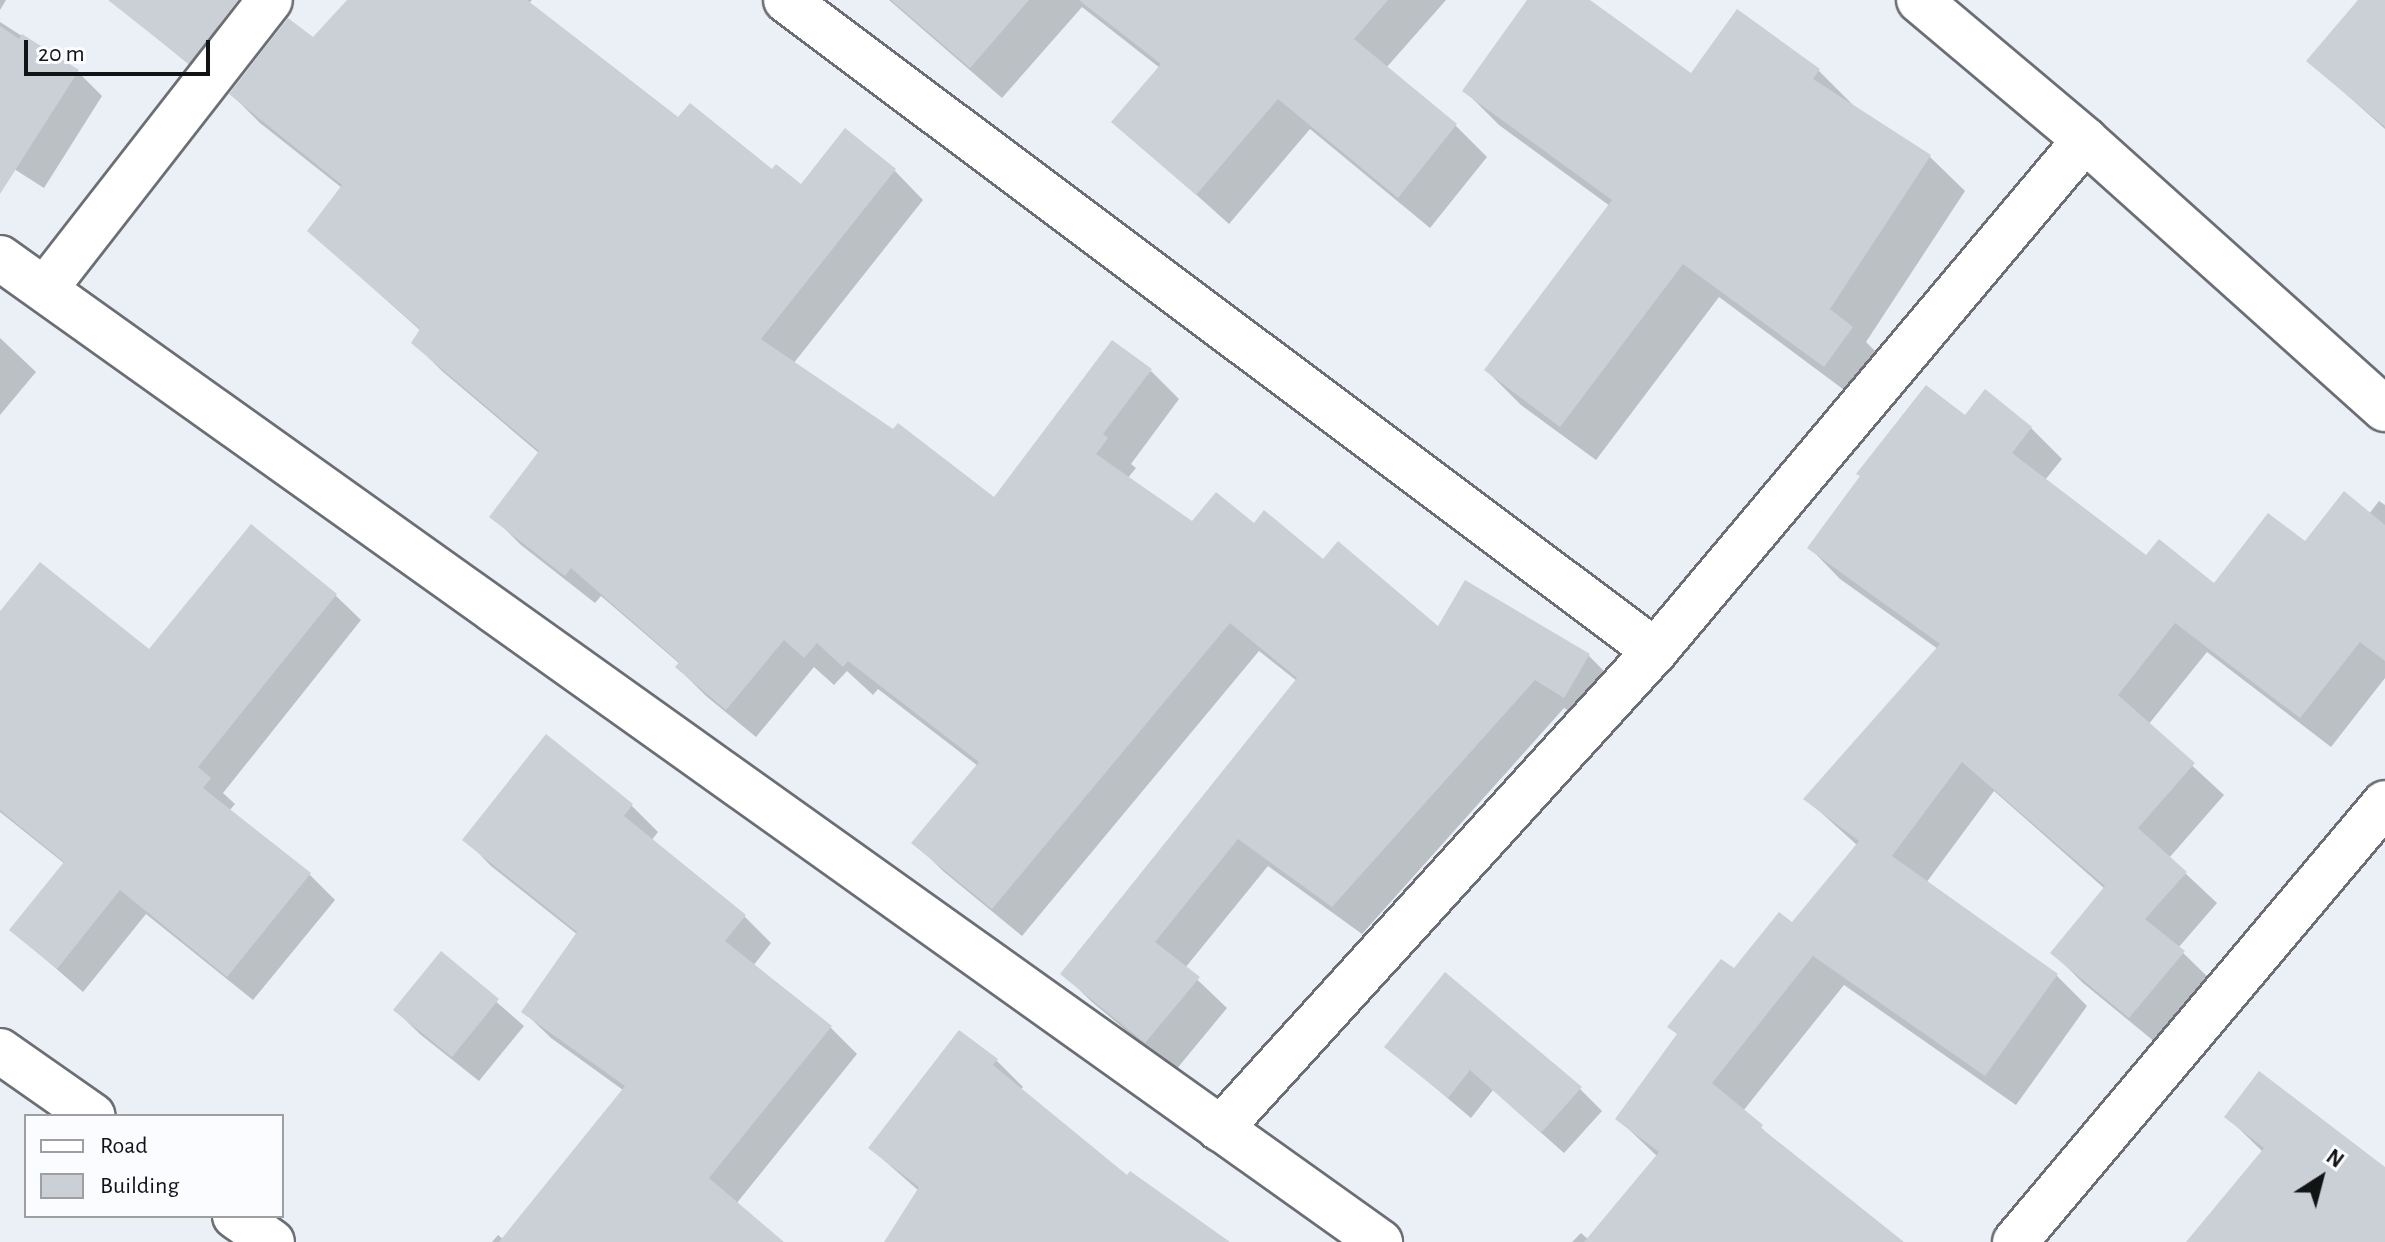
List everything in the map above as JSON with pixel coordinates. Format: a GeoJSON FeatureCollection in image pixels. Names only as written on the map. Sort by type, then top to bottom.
{"type":"FeatureCollection","features":[{"type":"Feature","properties":{"kind":"street"},"geometry":{"type":"LineString","coordinates":[[45,289],[270,0]]}},
{"type":"Feature","properties":{"kind":"street"},"geometry":{"type":"LineString","coordinates":[[786,0],[1655,651]]}},
{"type":"Feature","properties":{"kind":"street"},"geometry":{"type":"LineString","coordinates":[[1919,0],[2085,140],[2385,409]]}},
{"type":"Feature","properties":{"kind":"street"},"geometry":{"type":"LineString","coordinates":[[1220,1129],[1655,651],[2085,140]]}},
{"type":"Feature","properties":{"kind":"street"},"geometry":{"type":"LineString","coordinates":[[0,258],[1380,1242]]}},
{"type":"Feature","properties":{"kind":"street"},"geometry":{"type":"LineString","coordinates":[[2015,1242],[2385,803]]}},
{"type":"Feature","properties":{"kind":"street"},"geometry":{"type":"LineString","coordinates":[[0,1051],[90,1114]]}},
{"type":"Feature","properties":{"kind":"street"},"geometry":{"type":"LineString","coordinates":[[238,1218],[272,1242]]}},
{"type":"Feature","properties":{"kind":"building"},"geometry":{"type":"Polygon","coordinates":[[[108,0],[238,0],[189,64],[108,0]]]}},
{"type":"Feature","properties":{"kind":"building"},"geometry":{"type":"Polygon","coordinates":[[[347,0],[527,0],[678,117],[690,103],[772,169],[776,164],[801,184],[845,128],[896,169],[761,339],[893,429],[898,423],[994,497],[1112,340],[1152,369],[1103,434],[1108,438],[1096,454],[1192,521],[1216,492],[1254,523],[1264,510],[1323,559],[1338,541],[1438,626],[1465,580],[1590,654],[1564,698],[1535,680],[1332,907],[1238,839],[1155,942],[1200,977],[1145,1043],[1060,974],[1297,678],[1230,623],[992,909],[911,843],[979,762],[848,661],[843,667],[817,643],[804,658],[784,640],[726,710],[675,667],[679,662],[571,568],[565,576],[489,517],[539,451],[411,343],[420,329],[307,231],[342,185],[229,94],[288,18],[313,37],[347,0]]]}},
{"type":"Feature","properties":{"kind":"building"},"geometry":{"type":"Polygon","coordinates":[[[891,0],[1029,0],[970,68],[891,0]]]}},
{"type":"Feature","properties":{"kind":"building"},"geometry":{"type":"Polygon","coordinates":[[[1079,0],[1388,0],[1354,39],[1457,124],[1398,198],[1278,99],[1196,195],[1111,122],[1161,64],[1079,0]]]}},
{"type":"Feature","properties":{"kind":"building"},"geometry":{"type":"Polygon","coordinates":[[[1527,0],[1590,0],[1691,73],[1737,9],[1820,69],[1813,79],[1931,155],[1830,309],[1853,327],[1824,367],[1683,264],[1560,427],[1484,370],[1612,200],[1462,91],[1527,0]]]}},
{"type":"Feature","properties":{"kind":"building"},"geometry":{"type":"Polygon","coordinates":[[[2358,0],[2385,0],[2385,127],[2306,61],[2358,0]]]}},
{"type":"Feature","properties":{"kind":"building"},"geometry":{"type":"Polygon","coordinates":[[[0,26],[19,39],[22,34],[79,70],[0,194],[0,26]]]}},
{"type":"Feature","properties":{"kind":"building"},"geometry":{"type":"Polygon","coordinates":[[[1926,385],[1965,415],[1985,389],[2032,427],[2012,453],[2146,555],[2159,539],[2214,583],[2268,513],[2305,541],[2344,491],[2385,525],[2385,661],[2360,642],[2300,718],[2175,623],[2118,695],[2195,763],[2138,828],[2187,872],[2145,919],[2185,951],[2129,1018],[2050,953],[2105,886],[1962,762],[1892,856],[2058,974],[1985,1076],[1813,956],[1712,1083],[1763,1125],[1761,1128],[1904,1242],[1584,1242],[1659,1152],[1615,1119],[1677,1034],[1667,1027],[1721,959],[1734,968],[1779,912],[1792,922],[1859,841],[1803,799],[1940,644],[1807,548],[1860,476],[1856,474],[1926,385]]]}},
{"type":"Feature","properties":{"kind":"building"},"geometry":{"type":"Polygon","coordinates":[[[251,524],[337,594],[198,767],[211,778],[203,788],[311,873],[227,977],[120,890],[57,969],[9,930],[64,862],[0,810],[0,611],[40,562],[149,649],[251,524]]]}},
{"type":"Feature","properties":{"kind":"building"},"geometry":{"type":"Polygon","coordinates":[[[546,734],[633,804],[624,816],[746,915],[725,941],[832,1026],[709,1178],[784,1242],[499,1242],[625,1086],[521,1012],[577,932],[462,840],[546,734]]]}},
{"type":"Feature","properties":{"kind":"building"},"geometry":{"type":"Polygon","coordinates":[[[441,951],[499,999],[452,1057],[393,1010],[441,951]]]}},
{"type":"Feature","properties":{"kind":"building"},"geometry":{"type":"Polygon","coordinates":[[[1445,972],[1582,1087],[1541,1133],[1470,1070],[1448,1098],[1384,1047],[1445,972]]]}},
{"type":"Feature","properties":{"kind":"building"},"geometry":{"type":"Polygon","coordinates":[[[959,1030],[998,1059],[993,1065],[1127,1175],[1130,1171],[1230,1242],[884,1242],[919,1187],[868,1148],[959,1030]]]}},
{"type":"Feature","properties":{"kind":"building"},"geometry":{"type":"Polygon","coordinates":[[[2259,1071],[2385,1167],[2385,1242],[2186,1242],[2264,1148],[2224,1117],[2259,1071]]]}}]}
